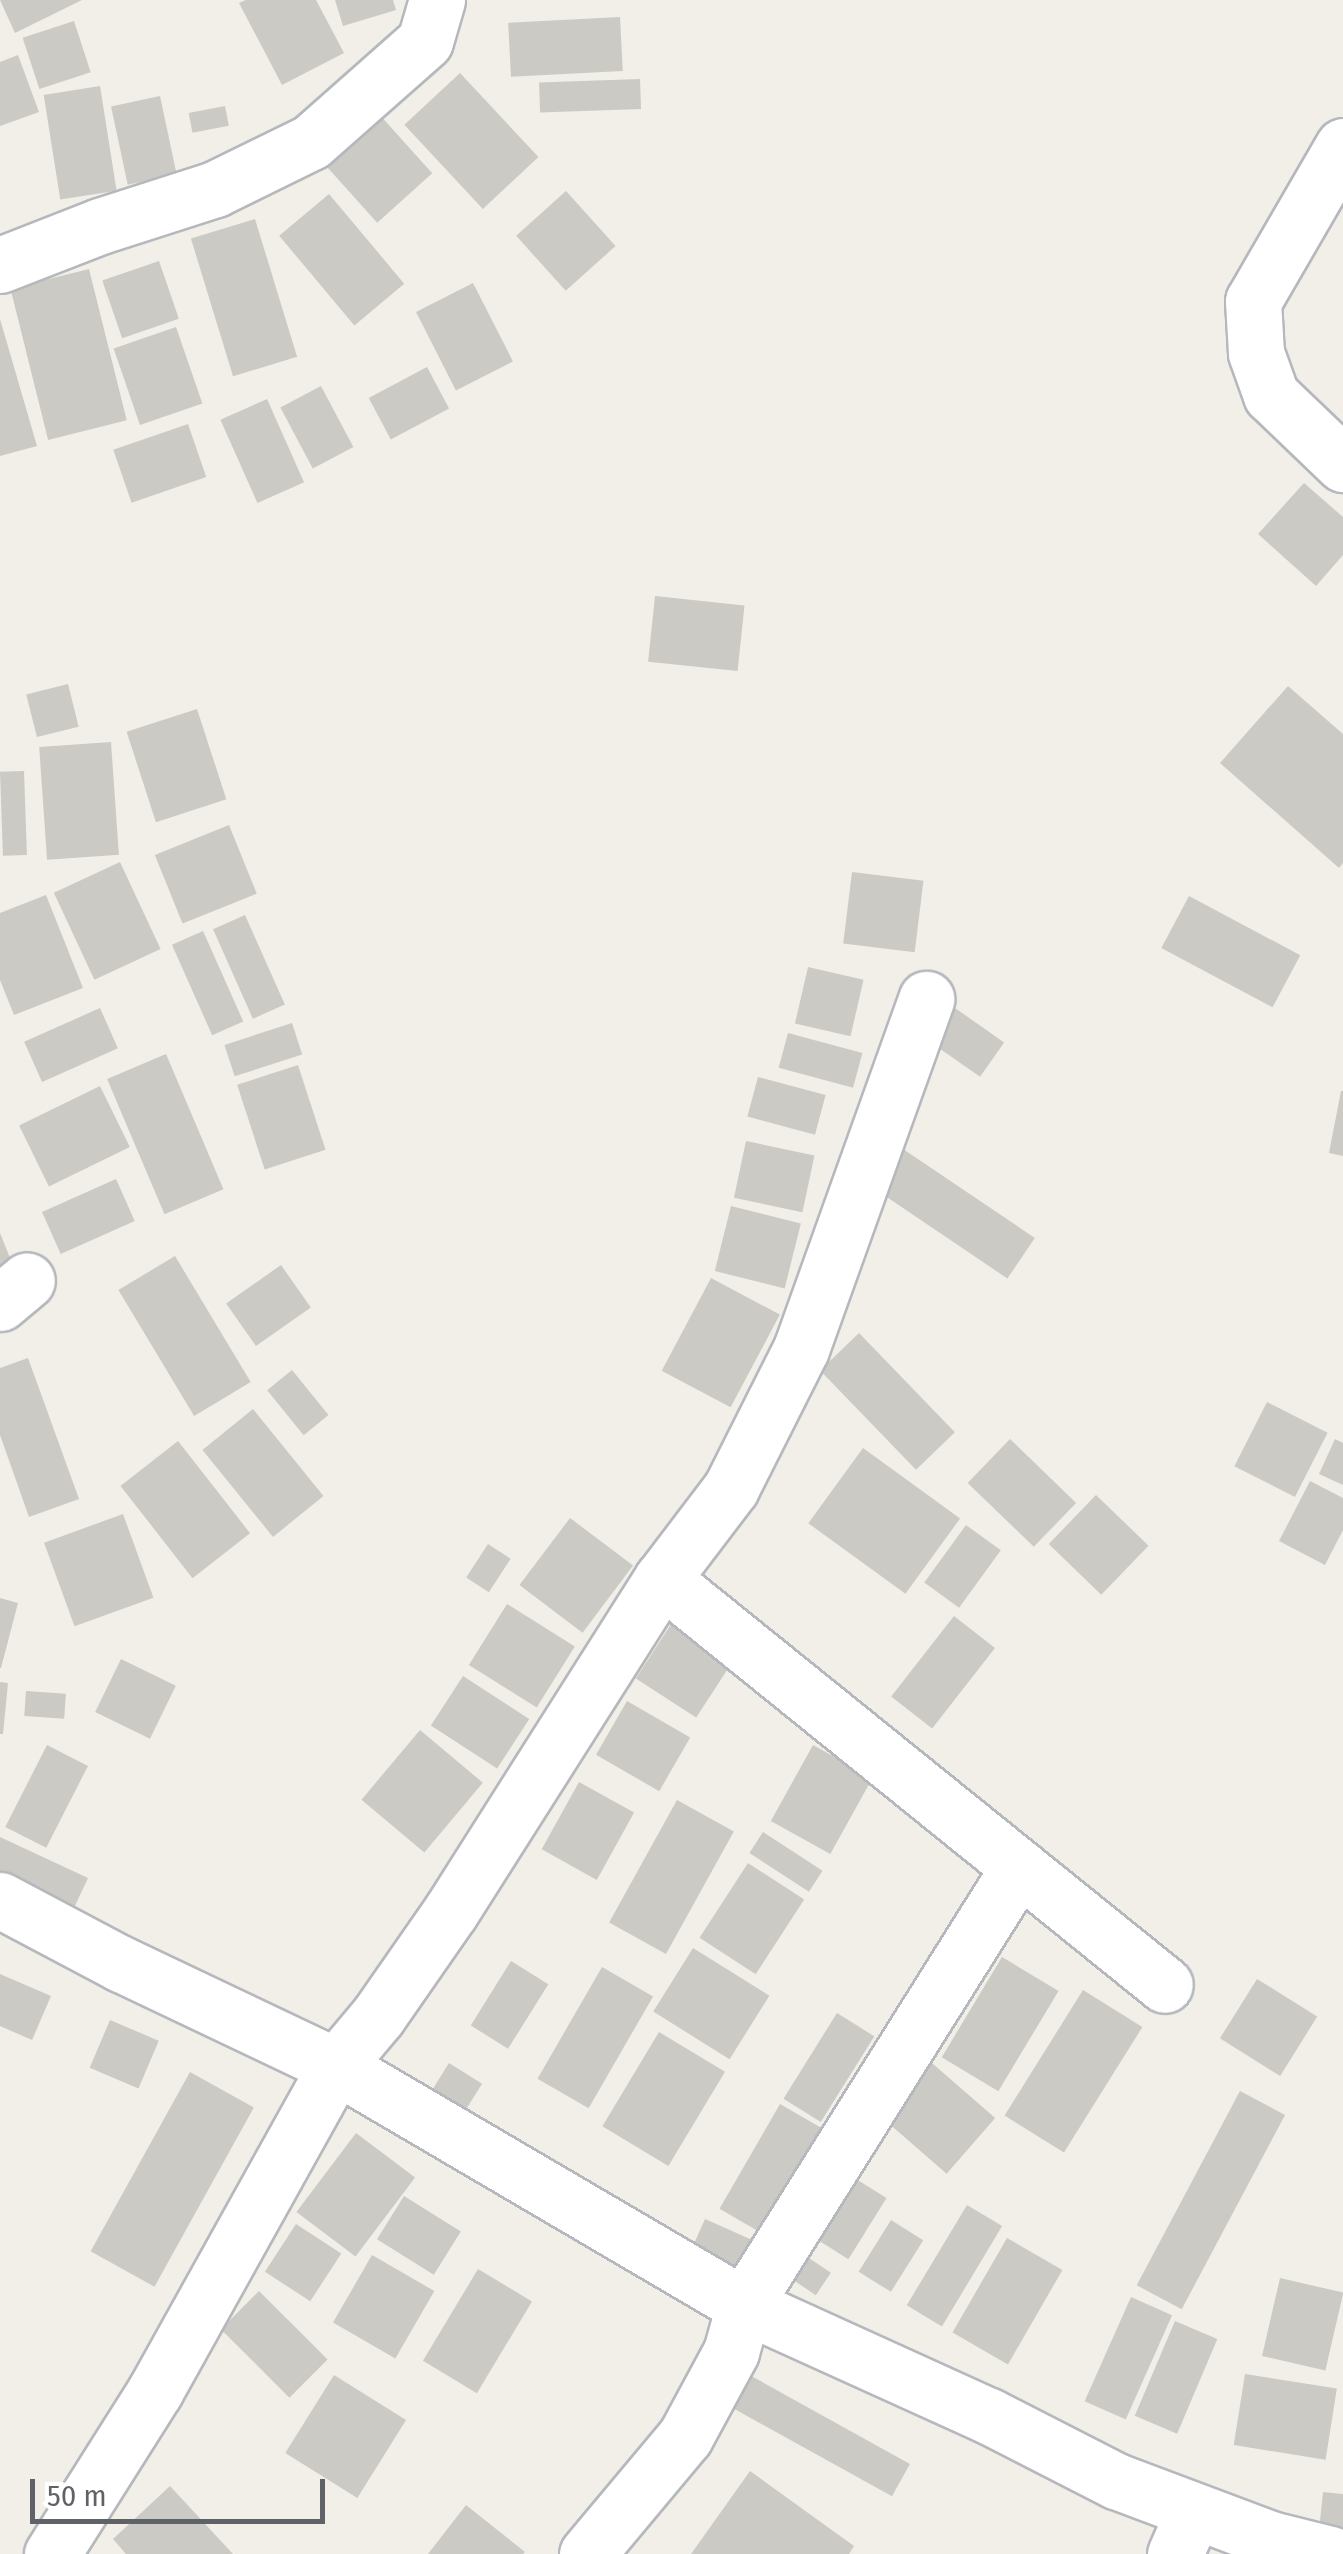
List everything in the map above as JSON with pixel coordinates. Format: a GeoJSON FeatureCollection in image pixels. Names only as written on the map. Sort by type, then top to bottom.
{"type":"FeatureCollection","features":[{"type":"Feature","properties":{"kind":"street"},"geometry":{"type":"LineString","coordinates":[[0,265],[100,226],[215,189],[311,142],[425,41],[436,0]]}},
{"type":"Feature","properties":{"kind":"street"},"geometry":{"type":"LineString","coordinates":[[1343,146],[1253,301],[1256,352],[1271,395],[1343,464]]}},
{"type":"Feature","properties":{"kind":"street"},"geometry":{"type":"LineString","coordinates":[[52,2554],[155,2392],[336,2066],[378,2016],[471,1880],[662,1578],[731,1488],[801,1349],[926,999]]}},
{"type":"Feature","properties":{"kind":"street"},"geometry":{"type":"LineString","coordinates":[[662,1578],[1165,1985]]}},
{"type":"Feature","properties":{"kind":"street"},"geometry":{"type":"LineString","coordinates":[[587,2554],[685,2437],[731,2352],[744,2305],[1018,1866]]}},
{"type":"Feature","properties":{"kind":"street"},"geometry":{"type":"LineString","coordinates":[[0,1900],[121,1964],[336,2066],[744,2305],[989,2416],[1116,2481],[1184,2533],[1330,2554]]}},
{"type":"Feature","properties":{"kind":"building"},"geometry":{"type":"Polygon","coordinates":[[[0,0],[82,0],[15,33],[0,0]]]}},
{"type":"Feature","properties":{"kind":"building"},"geometry":{"type":"Polygon","coordinates":[[[316,0],[344,53],[282,85],[239,3],[316,0]]]}},
{"type":"Feature","properties":{"kind":"building"},"geometry":{"type":"Polygon","coordinates":[[[335,0],[393,0],[396,10],[343,26],[335,0]]]}},
{"type":"Feature","properties":{"kind":"building"},"geometry":{"type":"Polygon","coordinates":[[[620,17],[623,71],[511,77],[508,23],[620,17]]]}},
{"type":"Feature","properties":{"kind":"building"},"geometry":{"type":"Polygon","coordinates":[[[74,21],[91,72],[39,89],[23,38],[74,21]]]}},
{"type":"Feature","properties":{"kind":"building"},"geometry":{"type":"Polygon","coordinates":[[[18,55],[39,112],[0,126],[0,62],[18,55]]]}},
{"type":"Feature","properties":{"kind":"building"},"geometry":{"type":"Polygon","coordinates":[[[460,73],[538,157],[483,209],[404,125],[460,73]]]}},
{"type":"Feature","properties":{"kind":"building"},"geometry":{"type":"Polygon","coordinates":[[[640,79],[641,109],[540,113],[539,83],[640,79]]]}},
{"type":"Feature","properties":{"kind":"building"},"geometry":{"type":"Polygon","coordinates":[[[100,86],[117,191],[60,200],[44,95],[100,86]]]}},
{"type":"Feature","properties":{"kind":"building"},"geometry":{"type":"Polygon","coordinates":[[[160,96],[177,174],[128,185],[111,106],[160,96]]]}},
{"type":"Feature","properties":{"kind":"building"},"geometry":{"type":"Polygon","coordinates":[[[225,106],[229,126],[192,133],[189,113],[225,106]]]}},
{"type":"Feature","properties":{"kind":"building"},"geometry":{"type":"Polygon","coordinates":[[[378,113],[432,173],[377,223],[323,163],[378,113]]]}},
{"type":"Feature","properties":{"kind":"building"},"geometry":{"type":"Polygon","coordinates":[[[566,191],[616,246],[566,291],[516,236],[566,191]]]}},
{"type":"Feature","properties":{"kind":"building"},"geometry":{"type":"Polygon","coordinates":[[[329,194],[404,284],[354,325],[279,236],[329,194]]]}},
{"type":"Feature","properties":{"kind":"building"},"geometry":{"type":"Polygon","coordinates":[[[255,219],[297,357],[233,376],[191,239],[255,219]]]}},
{"type":"Feature","properties":{"kind":"building"},"geometry":{"type":"Polygon","coordinates":[[[159,261],[179,319],[122,338],[102,281],[159,261]]]}},
{"type":"Feature","properties":{"kind":"building"},"geometry":{"type":"Polygon","coordinates":[[[89,269],[127,420],[48,440],[10,289],[89,269]]]}},
{"type":"Feature","properties":{"kind":"building"},"geometry":{"type":"Polygon","coordinates":[[[473,283],[513,361],[456,390],[416,312],[473,283]]]}},
{"type":"Feature","properties":{"kind":"building"},"geometry":{"type":"Polygon","coordinates":[[[0,319],[37,446],[0,456],[0,319]]]}},
{"type":"Feature","properties":{"kind":"building"},"geometry":{"type":"Polygon","coordinates":[[[176,327],[202,404],[140,425],[114,348],[176,327]]]}},
{"type":"Feature","properties":{"kind":"building"},"geometry":{"type":"Polygon","coordinates":[[[427,367],[449,408],[391,439],[369,398],[427,367]]]}},
{"type":"Feature","properties":{"kind":"building"},"geometry":{"type":"Polygon","coordinates":[[[321,386],[353,447],[313,469],[280,408],[321,386]]]}},
{"type":"Feature","properties":{"kind":"building"},"geometry":{"type":"Polygon","coordinates":[[[267,399],[304,482],[257,503],[220,420],[267,399]]]}},
{"type":"Feature","properties":{"kind":"building"},"geometry":{"type":"Polygon","coordinates":[[[188,424],[206,477],[132,503],[113,450],[188,424]]]}},
{"type":"Feature","properties":{"kind":"building"},"geometry":{"type":"Polygon","coordinates":[[[1304,483],[1343,517],[1343,555],[1316,586],[1258,534],[1304,483]]]}},
{"type":"Feature","properties":{"kind":"building"},"geometry":{"type":"Polygon","coordinates":[[[655,596],[745,605],[738,671],[648,662],[655,596]]]}},
{"type":"Feature","properties":{"kind":"building"},"geometry":{"type":"Polygon","coordinates":[[[68,684],[79,727],[37,737],[26,694],[68,684]]]}},
{"type":"Feature","properties":{"kind":"building"},"geometry":{"type":"Polygon","coordinates":[[[1288,686],[1343,734],[1343,863],[1339,868],[1220,763],[1288,686]]]}},
{"type":"Feature","properties":{"kind":"building"},"geometry":{"type":"Polygon","coordinates":[[[197,709],[226,799],[156,822],[127,732],[197,709]]]}},
{"type":"Feature","properties":{"kind":"building"},"geometry":{"type":"Polygon","coordinates":[[[111,742],[119,855],[47,860],[39,747],[111,742]]]}},
{"type":"Feature","properties":{"kind":"building"},"geometry":{"type":"Polygon","coordinates":[[[24,771],[27,855],[3,856],[0,772],[24,771]]]}},
{"type":"Feature","properties":{"kind":"building"},"geometry":{"type":"Polygon","coordinates":[[[229,825],[257,894],[183,924],[155,855],[229,825]]]}},
{"type":"Feature","properties":{"kind":"building"},"geometry":{"type":"Polygon","coordinates":[[[120,862],[161,949],[94,980],[54,893],[120,862]]]}},
{"type":"Feature","properties":{"kind":"building"},"geometry":{"type":"Polygon","coordinates":[[[852,872],[923,881],[915,952],[843,943],[852,872]]]}},
{"type":"Feature","properties":{"kind":"building"},"geometry":{"type":"Polygon","coordinates":[[[46,895],[83,988],[14,1015],[0,980],[0,913],[46,895]]]}},
{"type":"Feature","properties":{"kind":"building"},"geometry":{"type":"Polygon","coordinates":[[[1189,896],[1300,955],[1273,1007],[1161,948],[1189,896]]]}},
{"type":"Feature","properties":{"kind":"building"},"geometry":{"type":"Polygon","coordinates":[[[245,915],[285,1005],[253,1019],[213,929],[245,915]]]}},
{"type":"Feature","properties":{"kind":"building"},"geometry":{"type":"Polygon","coordinates":[[[203,931],[243,1021],[212,1035],[172,945],[203,931]]]}},
{"type":"Feature","properties":{"kind":"building"},"geometry":{"type":"Polygon","coordinates":[[[808,967],[864,980],[850,1036],[795,1024],[808,967]]]}},
{"type":"Feature","properties":{"kind":"building"},"geometry":{"type":"Polygon","coordinates":[[[100,1008],[118,1048],[42,1082],[24,1042],[100,1008]]]}},
{"type":"Feature","properties":{"kind":"building"},"geometry":{"type":"Polygon","coordinates":[[[955,1008],[1004,1042],[980,1077],[931,1042],[955,1008]]]}},
{"type":"Feature","properties":{"kind":"building"},"geometry":{"type":"Polygon","coordinates":[[[292,1023],[302,1054],[235,1076],[224,1045],[292,1023]]]}},
{"type":"Feature","properties":{"kind":"building"},"geometry":{"type":"Polygon","coordinates":[[[788,1033],[862,1053],[853,1088],[779,1068],[788,1033]]]}},
{"type":"Feature","properties":{"kind":"building"},"geometry":{"type":"Polygon","coordinates":[[[166,1054],[223,1189],[165,1214],[107,1079],[166,1054]]]}},
{"type":"Feature","properties":{"kind":"building"},"geometry":{"type":"Polygon","coordinates":[[[298,1065],[326,1150],[265,1169],[237,1085],[298,1065]]]}},
{"type":"Feature","properties":{"kind":"building"},"geometry":{"type":"Polygon","coordinates":[[[758,1077],[826,1095],[815,1135],[747,1117],[758,1077]]]}},
{"type":"Feature","properties":{"kind":"building"},"geometry":{"type":"Polygon","coordinates":[[[100,1086],[130,1147],[49,1187],[19,1125],[100,1086]]]}},
{"type":"Feature","properties":{"kind":"building"},"geometry":{"type":"Polygon","coordinates":[[[1343,1091],[1343,1156],[1329,1153],[1343,1091]]]}},
{"type":"Feature","properties":{"kind":"building"},"geometry":{"type":"Polygon","coordinates":[[[746,1141],[814,1156],[802,1212],[734,1198],[746,1141]]]}},
{"type":"Feature","properties":{"kind":"building"},"geometry":{"type":"Polygon","coordinates":[[[903,1149],[1035,1238],[1007,1279],[876,1190],[903,1149]]]}},
{"type":"Feature","properties":{"kind":"building"},"geometry":{"type":"Polygon","coordinates":[[[116,1179],[135,1221],[61,1254],[42,1212],[116,1179]]]}},
{"type":"Feature","properties":{"kind":"building"},"geometry":{"type":"Polygon","coordinates":[[[731,1206],[801,1223],[785,1288],[715,1271],[731,1206]]]}},
{"type":"Feature","properties":{"kind":"building"},"geometry":{"type":"Polygon","coordinates":[[[0,1233],[16,1273],[0,1279],[0,1233]]]}},
{"type":"Feature","properties":{"kind":"building"},"geometry":{"type":"Polygon","coordinates":[[[175,1256],[251,1382],[194,1416],[118,1290],[175,1256]]]}},
{"type":"Feature","properties":{"kind":"building"},"geometry":{"type":"Polygon","coordinates":[[[281,1265],[311,1308],[256,1346],[226,1303],[281,1265]]]}},
{"type":"Feature","properties":{"kind":"building"},"geometry":{"type":"Polygon","coordinates":[[[711,1278],[780,1315],[731,1407],[662,1371],[711,1278]]]}},
{"type":"Feature","properties":{"kind":"building"},"geometry":{"type":"Polygon","coordinates":[[[859,1333],[955,1432],[916,1470],[820,1371],[859,1333]]]}},
{"type":"Feature","properties":{"kind":"building"},"geometry":{"type":"Polygon","coordinates":[[[28,1358],[79,1499],[29,1517],[0,1435],[0,1368],[28,1358]]]}},
{"type":"Feature","properties":{"kind":"building"},"geometry":{"type":"Polygon","coordinates":[[[292,1370],[329,1415],[304,1435],[267,1390],[292,1370]]]}},
{"type":"Feature","properties":{"kind":"building"},"geometry":{"type":"Polygon","coordinates":[[[1267,1402],[1328,1433],[1295,1497],[1234,1466],[1267,1402]]]}},
{"type":"Feature","properties":{"kind":"building"},"geometry":{"type":"Polygon","coordinates":[[[253,1409],[323,1496],[273,1537],[202,1450],[253,1409]]]}},
{"type":"Feature","properties":{"kind":"building"},"geometry":{"type":"Polygon","coordinates":[[[1010,1439],[1076,1503],[1034,1547],[968,1483],[1010,1439]]]}},
{"type":"Feature","properties":{"kind":"building"},"geometry":{"type":"Polygon","coordinates":[[[1335,1439],[1343,1443],[1343,1485],[1319,1474],[1335,1439]]]}},
{"type":"Feature","properties":{"kind":"building"},"geometry":{"type":"Polygon","coordinates":[[[178,1441],[250,1533],[193,1578],[120,1486],[178,1441]]]}},
{"type":"Feature","properties":{"kind":"building"},"geometry":{"type":"Polygon","coordinates":[[[863,1448],[960,1519],[905,1594],[808,1523],[863,1448]]]}},
{"type":"Feature","properties":{"kind":"building"},"geometry":{"type":"Polygon","coordinates":[[[1310,1481],[1343,1498],[1343,1530],[1325,1565],[1279,1541],[1310,1481]]]}},
{"type":"Feature","properties":{"kind":"building"},"geometry":{"type":"Polygon","coordinates":[[[1096,1495],[1149,1546],[1101,1595],[1049,1544],[1096,1495]]]}},
{"type":"Feature","properties":{"kind":"building"},"geometry":{"type":"Polygon","coordinates":[[[123,1514],[153,1598],[75,1626],[44,1543],[123,1514]]]}},
{"type":"Feature","properties":{"kind":"building"},"geometry":{"type":"Polygon","coordinates":[[[570,1518],[633,1566],[583,1633],[519,1585],[570,1518]]]}},
{"type":"Feature","properties":{"kind":"building"},"geometry":{"type":"Polygon","coordinates":[[[966,1525],[1001,1550],[959,1608],[924,1582],[966,1525]]]}},
{"type":"Feature","properties":{"kind":"building"},"geometry":{"type":"Polygon","coordinates":[[[488,1544],[511,1559],[489,1592],[466,1578],[488,1544]]]}},
{"type":"Feature","properties":{"kind":"building"},"geometry":{"type":"Polygon","coordinates":[[[0,1598],[18,1603],[1,1668],[0,1668],[0,1598]]]}},
{"type":"Feature","properties":{"kind":"building"},"geometry":{"type":"Polygon","coordinates":[[[507,1604],[575,1646],[537,1707],[469,1665],[507,1604]]]}},
{"type":"Feature","properties":{"kind":"building"},"geometry":{"type":"Polygon","coordinates":[[[954,1616],[995,1648],[932,1728],[891,1696],[954,1616]]]}},
{"type":"Feature","properties":{"kind":"building"},"geometry":{"type":"Polygon","coordinates":[[[675,1618],[735,1657],[696,1718],[636,1678],[675,1618]]]}},
{"type":"Feature","properties":{"kind":"building"},"geometry":{"type":"Polygon","coordinates":[[[121,1659],[176,1686],[150,1739],[95,1712],[121,1659]]]}},
{"type":"Feature","properties":{"kind":"building"},"geometry":{"type":"Polygon","coordinates":[[[463,1676],[529,1719],[497,1769],[431,1725],[463,1676]]]}},
{"type":"Feature","properties":{"kind":"building"},"geometry":{"type":"Polygon","coordinates":[[[0,1682],[8,1683],[3,1734],[0,1734],[0,1682]]]}},
{"type":"Feature","properties":{"kind":"building"},"geometry":{"type":"Polygon","coordinates":[[[26,1691],[66,1694],[64,1719],[24,1716],[26,1691]]]}},
{"type":"Feature","properties":{"kind":"building"},"geometry":{"type":"Polygon","coordinates":[[[627,1701],[690,1738],[659,1791],[596,1755],[627,1701]]]}},
{"type":"Feature","properties":{"kind":"building"},"geometry":{"type":"Polygon","coordinates":[[[420,1730],[483,1783],[424,1852],[362,1800],[420,1730]]]}},
{"type":"Feature","properties":{"kind":"building"},"geometry":{"type":"Polygon","coordinates":[[[47,1745],[88,1766],[46,1848],[5,1827],[47,1745]]]}},
{"type":"Feature","properties":{"kind":"building"},"geometry":{"type":"Polygon","coordinates":[[[813,1745],[872,1778],[830,1854],[771,1821],[813,1745]]]}},
{"type":"Feature","properties":{"kind":"building"},"geometry":{"type":"Polygon","coordinates":[[[579,1782],[634,1813],[597,1880],[542,1849],[579,1782]]]}},
{"type":"Feature","properties":{"kind":"building"},"geometry":{"type":"Polygon","coordinates":[[[677,1800],[734,1832],[666,1954],[609,1922],[677,1800]]]}},
{"type":"Feature","properties":{"kind":"building"},"geometry":{"type":"Polygon","coordinates":[[[763,1832],[823,1871],[809,1892],[749,1853],[763,1832]]]}},
{"type":"Feature","properties":{"kind":"building"},"geometry":{"type":"Polygon","coordinates":[[[0,1837],[88,1878],[66,1925],[0,1894],[0,1837]]]}},
{"type":"Feature","properties":{"kind":"building"},"geometry":{"type":"Polygon","coordinates":[[[748,1863],[804,1899],[756,1974],[700,1938],[748,1863]]]}},
{"type":"Feature","properties":{"kind":"building"},"geometry":{"type":"Polygon","coordinates":[[[693,1948],[769,1996],[730,2059],[653,2012],[693,1948]]]}},
{"type":"Feature","properties":{"kind":"building"},"geometry":{"type":"Polygon","coordinates":[[[1002,1957],[1059,1991],[998,2091],[942,2057],[1002,1957]]]}},
{"type":"Feature","properties":{"kind":"building"},"geometry":{"type":"Polygon","coordinates":[[[511,1961],[548,1984],[508,2049],[471,2025],[511,1961]]]}},
{"type":"Feature","properties":{"kind":"building"},"geometry":{"type":"Polygon","coordinates":[[[602,1967],[653,1996],[589,2108],[538,2079],[602,1967]]]}},
{"type":"Feature","properties":{"kind":"building"},"geometry":{"type":"Polygon","coordinates":[[[0,1974],[51,1996],[32,2040],[0,2026],[0,1974]]]}},
{"type":"Feature","properties":{"kind":"building"},"geometry":{"type":"Polygon","coordinates":[[[1257,1979],[1317,2017],[1280,2076],[1220,2038],[1257,1979]]]}},
{"type":"Feature","properties":{"kind":"building"},"geometry":{"type":"Polygon","coordinates":[[[1083,1990],[1142,2027],[1064,2153],[1005,2116],[1083,1990]]]}},
{"type":"Feature","properties":{"kind":"building"},"geometry":{"type":"Polygon","coordinates":[[[837,2013],[874,2036],[821,2122],[783,2099],[837,2013]]]}},
{"type":"Feature","properties":{"kind":"building"},"geometry":{"type":"Polygon","coordinates":[[[110,2020],[159,2041],[138,2089],[90,2068],[110,2020]]]}},
{"type":"Feature","properties":{"kind":"building"},"geometry":{"type":"Polygon","coordinates":[[[659,2032],[725,2072],[668,2166],[602,2126],[659,2032]]]}},
{"type":"Feature","properties":{"kind":"building"},"geometry":{"type":"Polygon","coordinates":[[[925,2057],[995,2118],[947,2174],[876,2113],[925,2057]]]}},
{"type":"Feature","properties":{"kind":"building"},"geometry":{"type":"Polygon","coordinates":[[[449,2063],[482,2084],[461,2118],[428,2097],[449,2063]]]}},
{"type":"Feature","properties":{"kind":"building"},"geometry":{"type":"Polygon","coordinates":[[[190,2072],[254,2107],[154,2287],[91,2251],[190,2072]]]}},
{"type":"Feature","properties":{"kind":"building"},"geometry":{"type":"Polygon","coordinates":[[[1240,2091],[1285,2115],[1182,2309],[1137,2285],[1240,2091]]]}},
{"type":"Feature","properties":{"kind":"building"},"geometry":{"type":"Polygon","coordinates":[[[780,2104],[826,2130],[765,2235],[720,2209],[780,2104]]]}},
{"type":"Feature","properties":{"kind":"building"},"geometry":{"type":"Polygon","coordinates":[[[356,2133],[415,2178],[356,2257],[296,2212],[356,2133]]]}},
{"type":"Feature","properties":{"kind":"building"},"geometry":{"type":"Polygon","coordinates":[[[856,2179],[887,2198],[848,2259],[818,2240],[856,2179]]]}},
{"type":"Feature","properties":{"kind":"building"},"geometry":{"type":"Polygon","coordinates":[[[404,2196],[461,2232],[434,2275],[377,2239],[404,2196]]]}},
{"type":"Feature","properties":{"kind":"building"},"geometry":{"type":"Polygon","coordinates":[[[967,2205],[1002,2226],[942,2326],[907,2305],[967,2205]]]}},
{"type":"Feature","properties":{"kind":"building"},"geometry":{"type":"Polygon","coordinates":[[[705,2219],[767,2247],[749,2287],[687,2259],[705,2219]]]}},
{"type":"Feature","properties":{"kind":"building"},"geometry":{"type":"Polygon","coordinates":[[[891,2220],[923,2240],[891,2292],[859,2272],[891,2220]]]}},
{"type":"Feature","properties":{"kind":"building"},"geometry":{"type":"Polygon","coordinates":[[[296,2224],[341,2253],[310,2301],[265,2272],[296,2224]]]}},
{"type":"Feature","properties":{"kind":"building"},"geometry":{"type":"Polygon","coordinates":[[[1007,2238],[1062,2270],[1008,2364],[952,2332],[1007,2238]]]}},
{"type":"Feature","properties":{"kind":"building"},"geometry":{"type":"Polygon","coordinates":[[[372,2255],[434,2291],[395,2359],[333,2323],[372,2255]]]}},
{"type":"Feature","properties":{"kind":"building"},"geometry":{"type":"Polygon","coordinates":[[[806,2256],[831,2273],[816,2295],[791,2278],[806,2256]]]}},
{"type":"Feature","properties":{"kind":"building"},"geometry":{"type":"Polygon","coordinates":[[[478,2269],[532,2301],[477,2393],[423,2361],[478,2269]]]}},
{"type":"Feature","properties":{"kind":"building"},"geometry":{"type":"Polygon","coordinates":[[[1280,2278],[1343,2293],[1325,2371],[1262,2356],[1280,2278]]]}},
{"type":"Feature","properties":{"kind":"building"},"geometry":{"type":"Polygon","coordinates":[[[259,2291],[328,2360],[289,2398],[221,2329],[259,2291]]]}},
{"type":"Feature","properties":{"kind":"building"},"geometry":{"type":"Polygon","coordinates":[[[1131,2297],[1172,2315],[1126,2419],[1085,2401],[1131,2297]]]}},
{"type":"Feature","properties":{"kind":"building"},"geometry":{"type":"Polygon","coordinates":[[[1175,2321],[1217,2339],[1177,2434],[1135,2416],[1175,2321]]]}},
{"type":"Feature","properties":{"kind":"building"},"geometry":{"type":"Polygon","coordinates":[[[735,2367],[910,2464],[892,2496],[717,2399],[735,2367]]]}},
{"type":"Feature","properties":{"kind":"building"},"geometry":{"type":"Polygon","coordinates":[[[1245,2374],[1337,2389],[1326,2460],[1234,2445],[1245,2374]]]}},
{"type":"Feature","properties":{"kind":"building"},"geometry":{"type":"Polygon","coordinates":[[[334,2375],[406,2420],[357,2498],[285,2453],[334,2375]]]}},
{"type":"Feature","properties":{"kind":"building"},"geometry":{"type":"Polygon","coordinates":[[[750,2471],[854,2546],[849,2554],[691,2554],[750,2471]]]}},
{"type":"Feature","properties":{"kind":"building"},"geometry":{"type":"Polygon","coordinates":[[[170,2486],[233,2554],[126,2554],[113,2539],[170,2486]]]}},
{"type":"Feature","properties":{"kind":"building"},"geometry":{"type":"Polygon","coordinates":[[[1323,2492],[1343,2494],[1343,2542],[1318,2540],[1323,2492]]]}},
{"type":"Feature","properties":{"kind":"building"},"geometry":{"type":"Polygon","coordinates":[[[466,2505],[525,2552],[428,2554],[466,2505]]]}}]}
